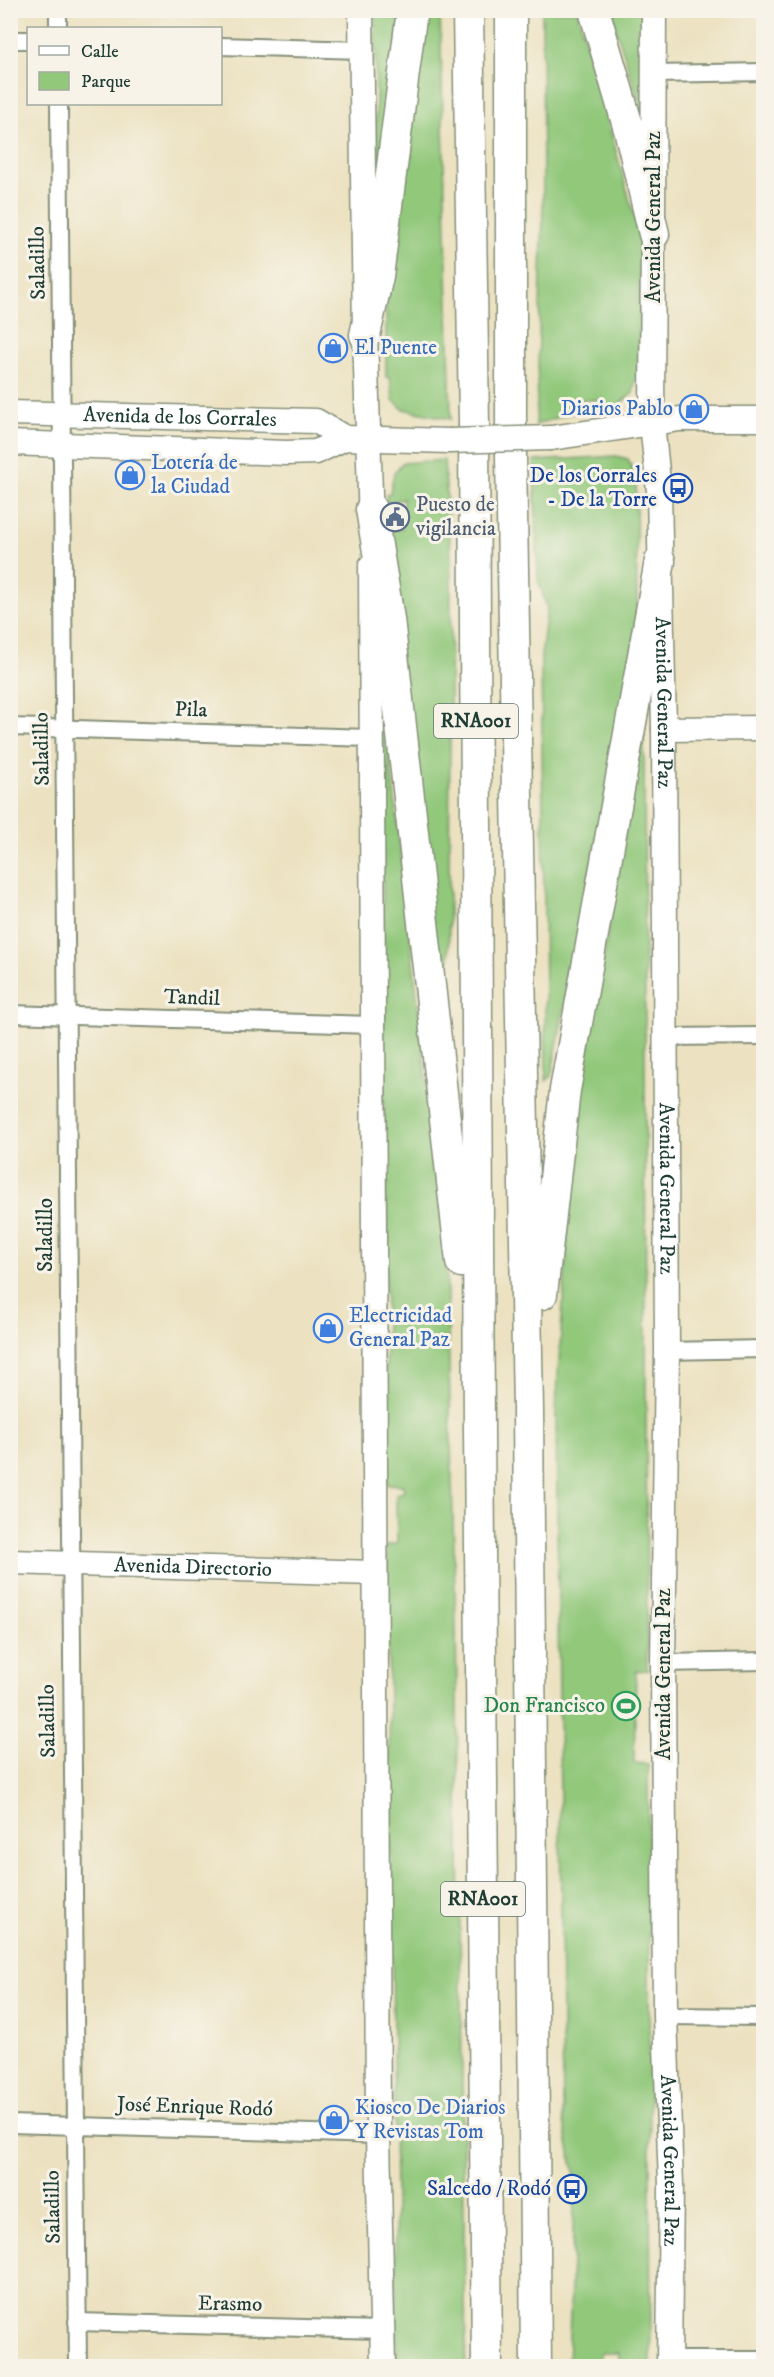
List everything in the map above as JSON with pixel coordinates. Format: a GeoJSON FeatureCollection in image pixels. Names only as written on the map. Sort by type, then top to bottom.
{"type":"FeatureCollection","features":[{"type":"Feature","properties":{"kind":"highway"},"geometry":{"type":"LineString","coordinates":[[365,334],[378,276],[412,10]]}},
{"type":"Feature","properties":{"kind":"highway","name":"RNA001"},"geometry":{"type":"LineString","coordinates":[[468,10],[474,424],[479,1431],[488,2367]]}},
{"type":"Feature","properties":{"kind":"highway","name":"RNA001"},"geometry":{"type":"LineString","coordinates":[[511,10],[511,457],[528,1410],[536,2367]]}},
{"type":"Feature","properties":{"kind":"highway"},"geometry":{"type":"LineString","coordinates":[[594,10],[630,133],[654,234]]}},
{"type":"Feature","properties":{"kind":"highway"},"geometry":{"type":"LineString","coordinates":[[371,509],[403,740],[479,1431]]}},
{"type":"Feature","properties":{"kind":"highway"},"geometry":{"type":"LineString","coordinates":[[528,1410],[565,1090],[660,561]]}},
{"type":"Feature","properties":{"kind":"street"},"geometry":{"type":"LineString","coordinates":[[58,10],[58,27]]}},
{"type":"Feature","properties":{"kind":"street"},"geometry":{"type":"LineString","coordinates":[[361,10],[365,334],[371,509],[370,738],[378,2135],[383,2367]]}},
{"type":"Feature","properties":{"kind":"street","name":"Avenida General Paz"},"geometry":{"type":"LineString","coordinates":[[654,10],[652,423],[659,490],[664,729],[666,1037],[667,1351],[663,1663],[664,2016],[671,2185],[669,2363]]}},
{"type":"Feature","properties":{"kind":"street"},"geometry":{"type":"LineString","coordinates":[[10,40],[27,40]]}},
{"type":"Feature","properties":{"kind":"street"},"geometry":{"type":"LineString","coordinates":[[222,46],[362,50]]}},
{"type":"Feature","properties":{"kind":"street"},"geometry":{"type":"LineString","coordinates":[[655,74],[764,72]]}},
{"type":"Feature","properties":{"kind":"street","name":"Saladillo"},"geometry":{"type":"LineString","coordinates":[[59,105],[68,1016],[69,1563],[78,2367]]}},
{"type":"Feature","properties":{"kind":"street","name":"Avenida de los Corrales"},"geometry":{"type":"LineString","coordinates":[[10,413],[316,421],[345,438]]}},
{"type":"Feature","properties":{"kind":"street","name":"Avenida de los Corrales"},"geometry":{"type":"LineString","coordinates":[[10,443],[316,452],[345,438],[449,441],[551,438],[680,419],[764,419]]}},
{"type":"Feature","properties":{"kind":"street","name":"Pila"},"geometry":{"type":"LineString","coordinates":[[10,727],[370,738]]}},
{"type":"Feature","properties":{"kind":"street"},"geometry":{"type":"LineString","coordinates":[[664,729],[764,728]]}},
{"type":"Feature","properties":{"kind":"street","name":"Tandil"},"geometry":{"type":"LineString","coordinates":[[10,1014],[373,1025]]}},
{"type":"Feature","properties":{"kind":"street"},"geometry":{"type":"LineString","coordinates":[[666,1037],[764,1036]]}},
{"type":"Feature","properties":{"kind":"street"},"geometry":{"type":"LineString","coordinates":[[667,1351],[764,1349]]}},
{"type":"Feature","properties":{"kind":"street","name":"Avenida Directorio"},"geometry":{"type":"LineString","coordinates":[[10,1562],[375,1573]]}},
{"type":"Feature","properties":{"kind":"street"},"geometry":{"type":"LineString","coordinates":[[663,1663],[764,1661]]}},
{"type":"Feature","properties":{"kind":"street"},"geometry":{"type":"LineString","coordinates":[[664,2016],[764,2017]]}},
{"type":"Feature","properties":{"kind":"street","name":"José Enrique Rodó"},"geometry":{"type":"LineString","coordinates":[[10,2124],[378,2135]]}},
{"type":"Feature","properties":{"kind":"street","name":"Erasmo"},"geometry":{"type":"LineString","coordinates":[[77,2322],[382,2330]]}},
{"type":"Feature","properties":{"kind":"street"},"geometry":{"type":"LineString","coordinates":[[669,2363],[764,2360]]}},
{"type":"Feature","properties":{"kind":"green space"},"geometry":{"type":"Polygon","coordinates":[[[375,11],[401,11],[377,214],[375,11]]]}},
{"type":"Feature","properties":{"kind":"green space"},"geometry":{"type":"Polygon","coordinates":[[[418,11],[440,11],[451,419],[403,409],[393,400],[390,377],[386,377],[386,304],[418,11]]]}},
{"type":"Feature","properties":{"kind":"green space"},"geometry":{"type":"Polygon","coordinates":[[[542,11],[577,11],[640,237],[639,362],[633,393],[613,409],[599,409],[598,400],[583,400],[582,412],[568,414],[536,425],[543,215],[542,11]]]}},
{"type":"Feature","properties":{"kind":"green space"},"geometry":{"type":"Polygon","coordinates":[[[610,11],[644,11],[645,121],[610,11]]]}},
{"type":"Feature","properties":{"kind":"green space"},"geometry":{"type":"Polygon","coordinates":[[[616,456],[628,459],[636,477],[637,627],[551,1077],[546,1081],[541,656],[547,608],[538,579],[534,461],[616,456]]]}},
{"type":"Feature","properties":{"kind":"green space"},"geometry":{"type":"Polygon","coordinates":[[[444,460],[451,557],[448,1080],[386,531],[402,529],[403,499],[387,503],[386,494],[390,493],[394,473],[402,463],[444,460]]]}},
{"type":"Feature","properties":{"kind":"green space"},"geometry":{"type":"Polygon","coordinates":[[[381,676],[446,1253],[456,1627],[466,2366],[397,2366],[387,1545],[397,1544],[396,1494],[404,1492],[403,1485],[387,1484],[381,676]]]}},
{"type":"Feature","properties":{"kind":"green space"},"geometry":{"type":"Polygon","coordinates":[[[644,718],[647,1670],[636,1671],[634,1763],[648,1764],[651,2366],[619,2366],[619,2353],[600,2353],[599,2366],[568,2366],[575,2176],[563,2119],[556,1405],[575,1127],[644,718]]]}},
{"type":"Feature","properties":{"kind":"place","name":"El Puente"},"geometry":{"type":"Point","coordinates":[333,348]}},
{"type":"Feature","properties":{"kind":"place","name":"Diarios Pablo"},"geometry":{"type":"Point","coordinates":[694,409]}},
{"type":"Feature","properties":{"kind":"place","name":"Lotería de la Ciudad"},"geometry":{"type":"Point","coordinates":[130,475]}},
{"type":"Feature","properties":{"kind":"place","name":"De los Corrales - De la Torre"},"geometry":{"type":"Point","coordinates":[678,488]}},
{"type":"Feature","properties":{"kind":"place","name":"Puesto de vigilancia"},"geometry":{"type":"Point","coordinates":[395,517]}},
{"type":"Feature","properties":{"kind":"place","name":"Electricidad General Paz"},"geometry":{"type":"Point","coordinates":[328,1328]}},
{"type":"Feature","properties":{"kind":"place","name":"Don Francisco"},"geometry":{"type":"Point","coordinates":[626,1706]}},
{"type":"Feature","properties":{"kind":"place","name":"Kiosco De Diarios Y Revistas Tom"},"geometry":{"type":"Point","coordinates":[334,2120]}},
{"type":"Feature","properties":{"kind":"place","name":"Salcedo / Rodó"},"geometry":{"type":"Point","coordinates":[572,2189]}}]}
